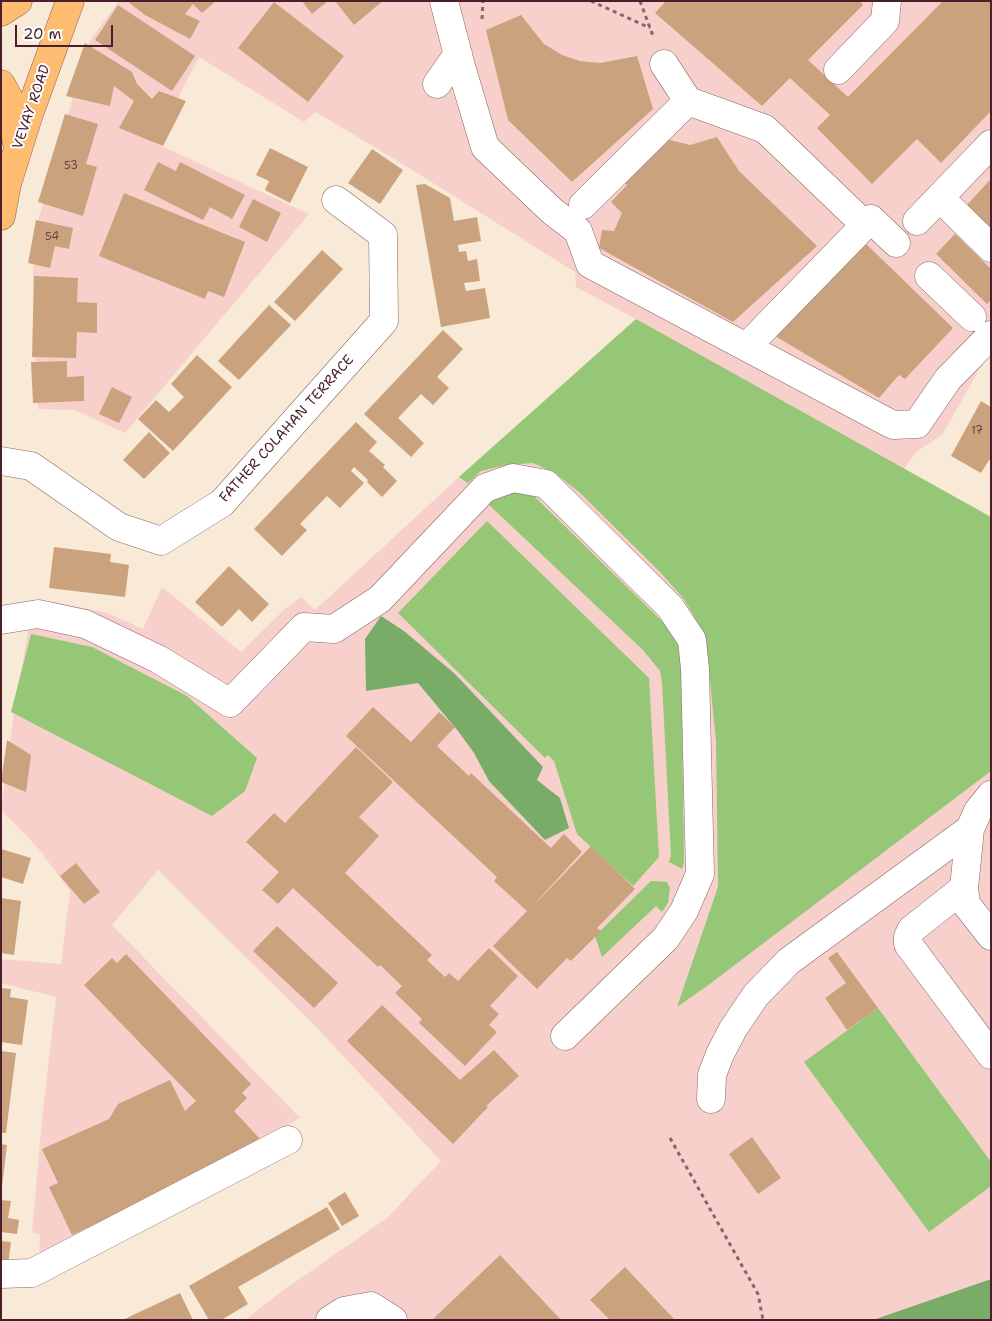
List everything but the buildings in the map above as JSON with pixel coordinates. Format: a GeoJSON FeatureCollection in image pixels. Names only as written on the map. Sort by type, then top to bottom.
{"type":"FeatureCollection","features":[{"type":"Feature","properties":{"kind":"main road"},"geometry":{"type":"LineString","coordinates":[[1,12],[18,1]]}},
{"type":"Feature","properties":{"kind":"main road","name":"VEVAY ROAD"},"geometry":{"type":"LineString","coordinates":[[1,216],[7,184],[18,149],[70,1]]}},
{"type":"Feature","properties":{"kind":"main road"},"geometry":{"type":"LineString","coordinates":[[1,84],[10,101],[18,149]]}},
{"type":"Feature","properties":{"kind":"street"},"geometry":{"type":"LineString","coordinates":[[444,1],[485,147],[552,211],[578,231],[590,264],[788,360],[893,425],[917,424],[981,326],[929,276]]}},
{"type":"Feature","properties":{"kind":"street"},"geometry":{"type":"LineString","coordinates":[[838,70],[885,21],[887,1]]}},
{"type":"Feature","properties":{"kind":"street"},"geometry":{"type":"LineString","coordinates":[[437,84],[458,54]]}},
{"type":"Feature","properties":{"kind":"street"},"geometry":{"type":"LineString","coordinates":[[664,64],[688,100],[766,129],[865,225]]}},
{"type":"Feature","properties":{"kind":"street"},"geometry":{"type":"LineString","coordinates":[[583,205],[688,100]]}},
{"type":"Feature","properties":{"kind":"street"},"geometry":{"type":"LineString","coordinates":[[917,222],[991,144]]}},
{"type":"Feature","properties":{"kind":"street"},"geometry":{"type":"LineString","coordinates":[[940,198],[991,248]]}},
{"type":"Feature","properties":{"kind":"street","name":"FATHER COLAHAN TERRACE"},"geometry":{"type":"LineString","coordinates":[[1,461],[31,466],[119,527],[161,541],[222,503],[384,321],[383,235],[336,200]]}},
{"type":"Feature","properties":{"kind":"street"},"geometry":{"type":"LineString","coordinates":[[755,338],[871,219],[896,243]]}},
{"type":"Feature","properties":{"kind":"street"},"geometry":{"type":"LineString","coordinates":[[1,620],[38,614],[85,624],[158,659],[230,704],[304,627],[334,629],[380,599],[485,488],[513,478],[546,484],[670,607],[692,640],[695,669],[700,874],[684,911],[666,938],[565,1036]]}},
{"type":"Feature","properties":{"kind":"street"},"geometry":{"type":"LineString","coordinates":[[991,795],[978,811],[970,829],[964,888],[966,904],[991,936]]}},
{"type":"Feature","properties":{"kind":"street"},"geometry":{"type":"LineString","coordinates":[[711,1099],[712,1075],[720,1054],[733,1029],[756,995],[789,961],[970,829]]}},
{"type":"Feature","properties":{"kind":"street"},"geometry":{"type":"LineString","coordinates":[[964,888],[911,930],[908,944],[991,1055]]}},
{"type":"Feature","properties":{"kind":"street"},"geometry":{"type":"LineString","coordinates":[[1,1274],[32,1273],[288,1140]]}},
{"type":"Feature","properties":{"kind":"street"},"geometry":{"type":"LineString","coordinates":[[330,1320],[344,1311],[372,1306],[393,1320]]}},
{"type":"Feature","properties":{"kind":"path"},"geometry":{"type":"LineString","coordinates":[[591,1],[650,29],[640,1]]}},
{"type":"Feature","properties":{"kind":"path"},"geometry":{"type":"LineString","coordinates":[[670,1138],[758,1294],[763,1320]]}},
{"type":"Feature","properties":{"kind":"shaded area"},"geometry":{"type":"Polygon","coordinates":[[[119,1],[991,1],[991,349],[942,435],[916,452],[904,469],[991,517],[991,1279],[873,1320],[245,1320],[278,1294],[387,1218],[441,1161],[317,1028],[158,870],[112,925],[300,1118],[39,1260],[40,1235],[32,1232],[42,1119],[56,997],[1,983],[2,959],[61,964],[70,891],[38,848],[1,810],[12,727],[33,601],[55,602],[107,613],[143,629],[162,587],[241,652],[285,609],[301,597],[315,610],[459,477],[636,319],[576,287],[575,272],[316,112],[304,122],[199,57],[155,143],[309,214],[125,433],[75,410],[38,409],[33,272],[38,221],[85,54],[91,39],[119,1]]]}},
{"type":"Feature","properties":{"kind":"green space"},"geometry":{"type":"Polygon","coordinates":[[[636,319],[991,517],[991,771],[677,1007],[718,887],[716,742],[707,650],[694,616],[683,598],[660,572],[579,492],[555,473],[533,463],[506,465],[481,471],[468,483],[459,477],[636,319]]]}},
{"type":"Feature","properties":{"kind":"green space"},"geometry":{"type":"Polygon","coordinates":[[[512,492],[534,496],[674,633],[681,649],[684,862],[682,869],[669,862],[671,856],[660,671],[643,650],[486,502],[512,492]]]}},
{"type":"Feature","properties":{"kind":"green space"},"geometry":{"type":"Polygon","coordinates":[[[487,521],[649,678],[659,857],[633,886],[577,834],[554,761],[548,755],[545,758],[398,613],[487,521]]]}},
{"type":"Feature","properties":{"kind":"green space"},"geometry":{"type":"Polygon","coordinates":[[[381,616],[404,631],[455,674],[543,767],[537,780],[560,798],[569,828],[545,840],[489,781],[474,753],[418,683],[366,691],[365,639],[381,616]]]}},
{"type":"Feature","properties":{"kind":"green space"},"geometry":{"type":"Polygon","coordinates":[[[31,634],[92,647],[187,696],[257,758],[245,791],[212,816],[11,712],[31,634]]]}},
{"type":"Feature","properties":{"kind":"green space"},"geometry":{"type":"Polygon","coordinates":[[[651,881],[667,882],[670,888],[668,903],[662,912],[656,906],[602,957],[595,936],[651,881]]]}},
{"type":"Feature","properties":{"kind":"green space"},"geometry":{"type":"Polygon","coordinates":[[[878,1008],[991,1162],[991,1186],[929,1232],[804,1062],[878,1008]]]}},
{"type":"Feature","properties":{"kind":"green space"},"geometry":{"type":"Polygon","coordinates":[[[991,1279],[991,1320],[873,1320],[991,1279]]]}}]}
